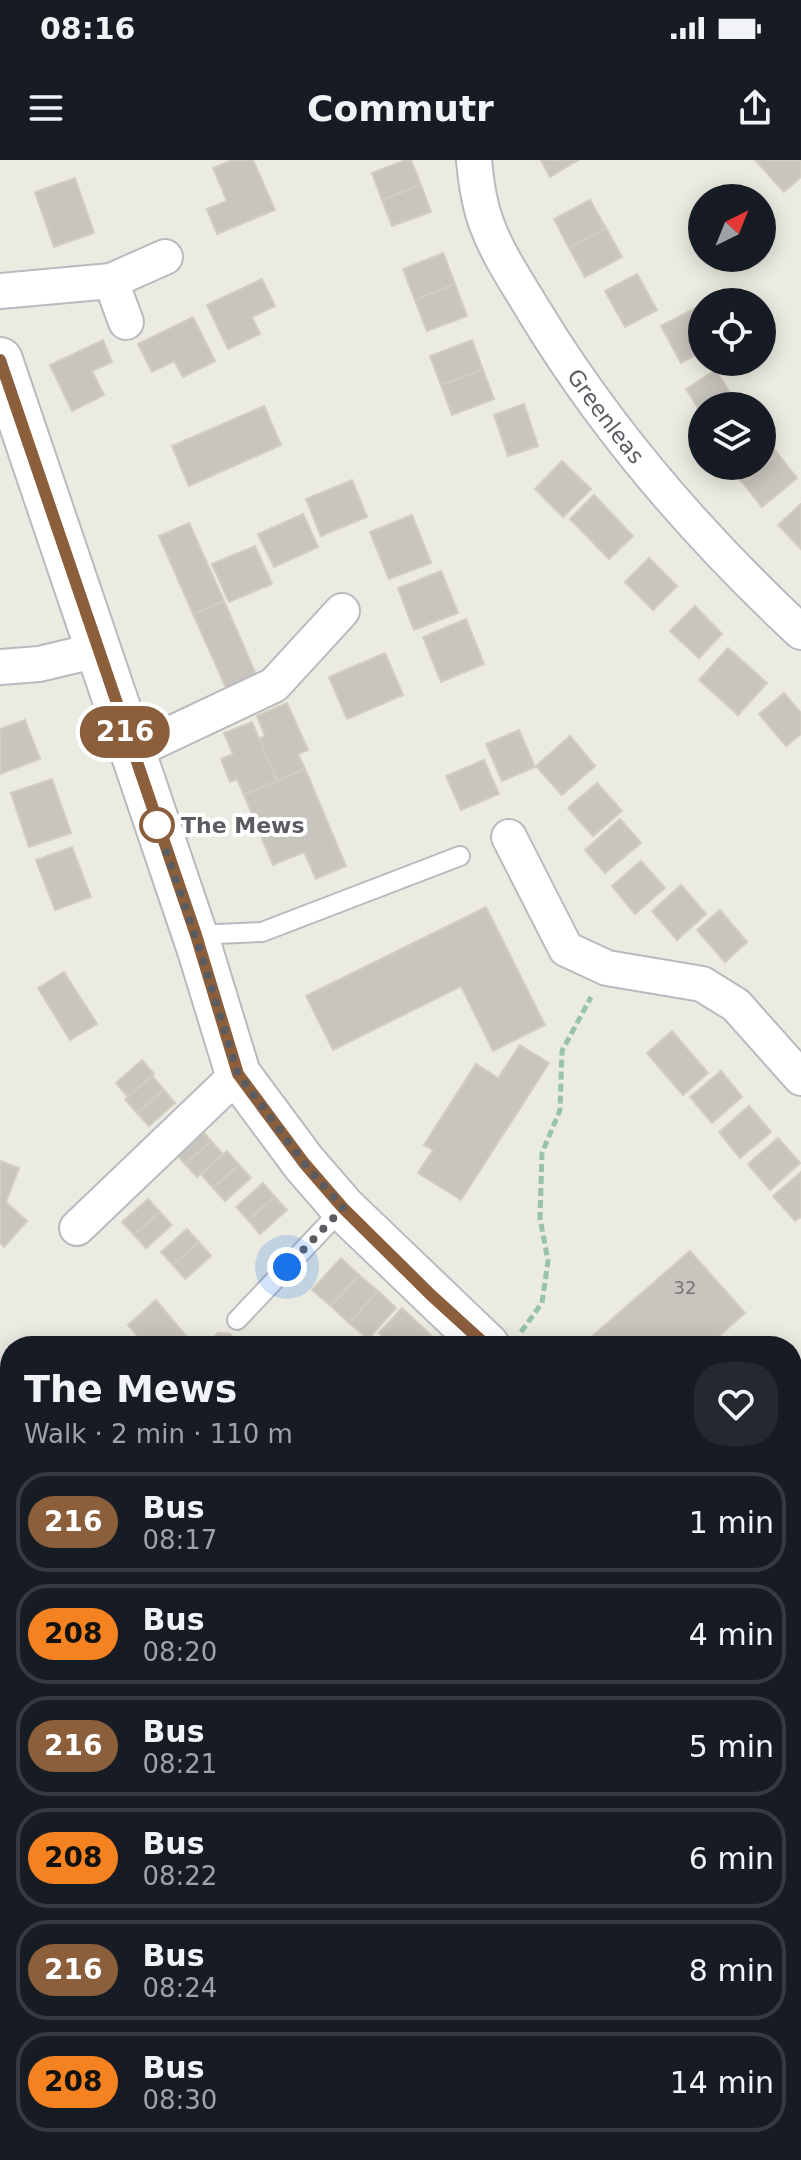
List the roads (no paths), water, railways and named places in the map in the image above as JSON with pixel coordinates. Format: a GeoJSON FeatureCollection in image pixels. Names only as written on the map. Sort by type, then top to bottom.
{"type":"FeatureCollection","features":[{"type":"Feature","properties":{"kind":"street","name":"Greenleas"},"geometry":{"type":"LineString","coordinates":[[474,160],[477,190],[488,228],[522,292],[576,377],[601,413],[739,574],[801,632]]}},
{"type":"Feature","properties":{"kind":"street"},"geometry":{"type":"LineString","coordinates":[[0,291],[111,281],[165,257]]}},
{"type":"Feature","properties":{"kind":"street"},"geometry":{"type":"LineString","coordinates":[[111,281],[126,322]]}},
{"type":"Feature","properties":{"kind":"street"},"geometry":{"type":"LineString","coordinates":[[0,360],[196,935],[238,1074],[304,1163],[343,1208],[431,1295],[495,1336]]}},
{"type":"Feature","properties":{"kind":"street"},"geometry":{"type":"LineString","coordinates":[[132,752],[274,685],[342,611]]}},
{"type":"Feature","properties":{"kind":"street"},"geometry":{"type":"LineString","coordinates":[[0,667],[39,664],[98,650]]}},
{"type":"Feature","properties":{"kind":"street"},"geometry":{"type":"LineString","coordinates":[[509,837],[566,949],[607,968],[702,984],[736,1005],[801,1078]]}},
{"type":"Feature","properties":{"kind":"street"},"geometry":{"type":"LineString","coordinates":[[77,1228],[238,1074]]}},
{"type":"Feature","properties":{"kind":"lane"},"geometry":{"type":"LineString","coordinates":[[196,935],[262,932],[460,856]]}},
{"type":"Feature","properties":{"kind":"lane"},"geometry":{"type":"LineString","coordinates":[[237,1320],[343,1208]]}},
{"type":"Feature","properties":{"kind":"place","name":"The Mews"},"geometry":{"type":"Point","coordinates":[157,825]}}]}
